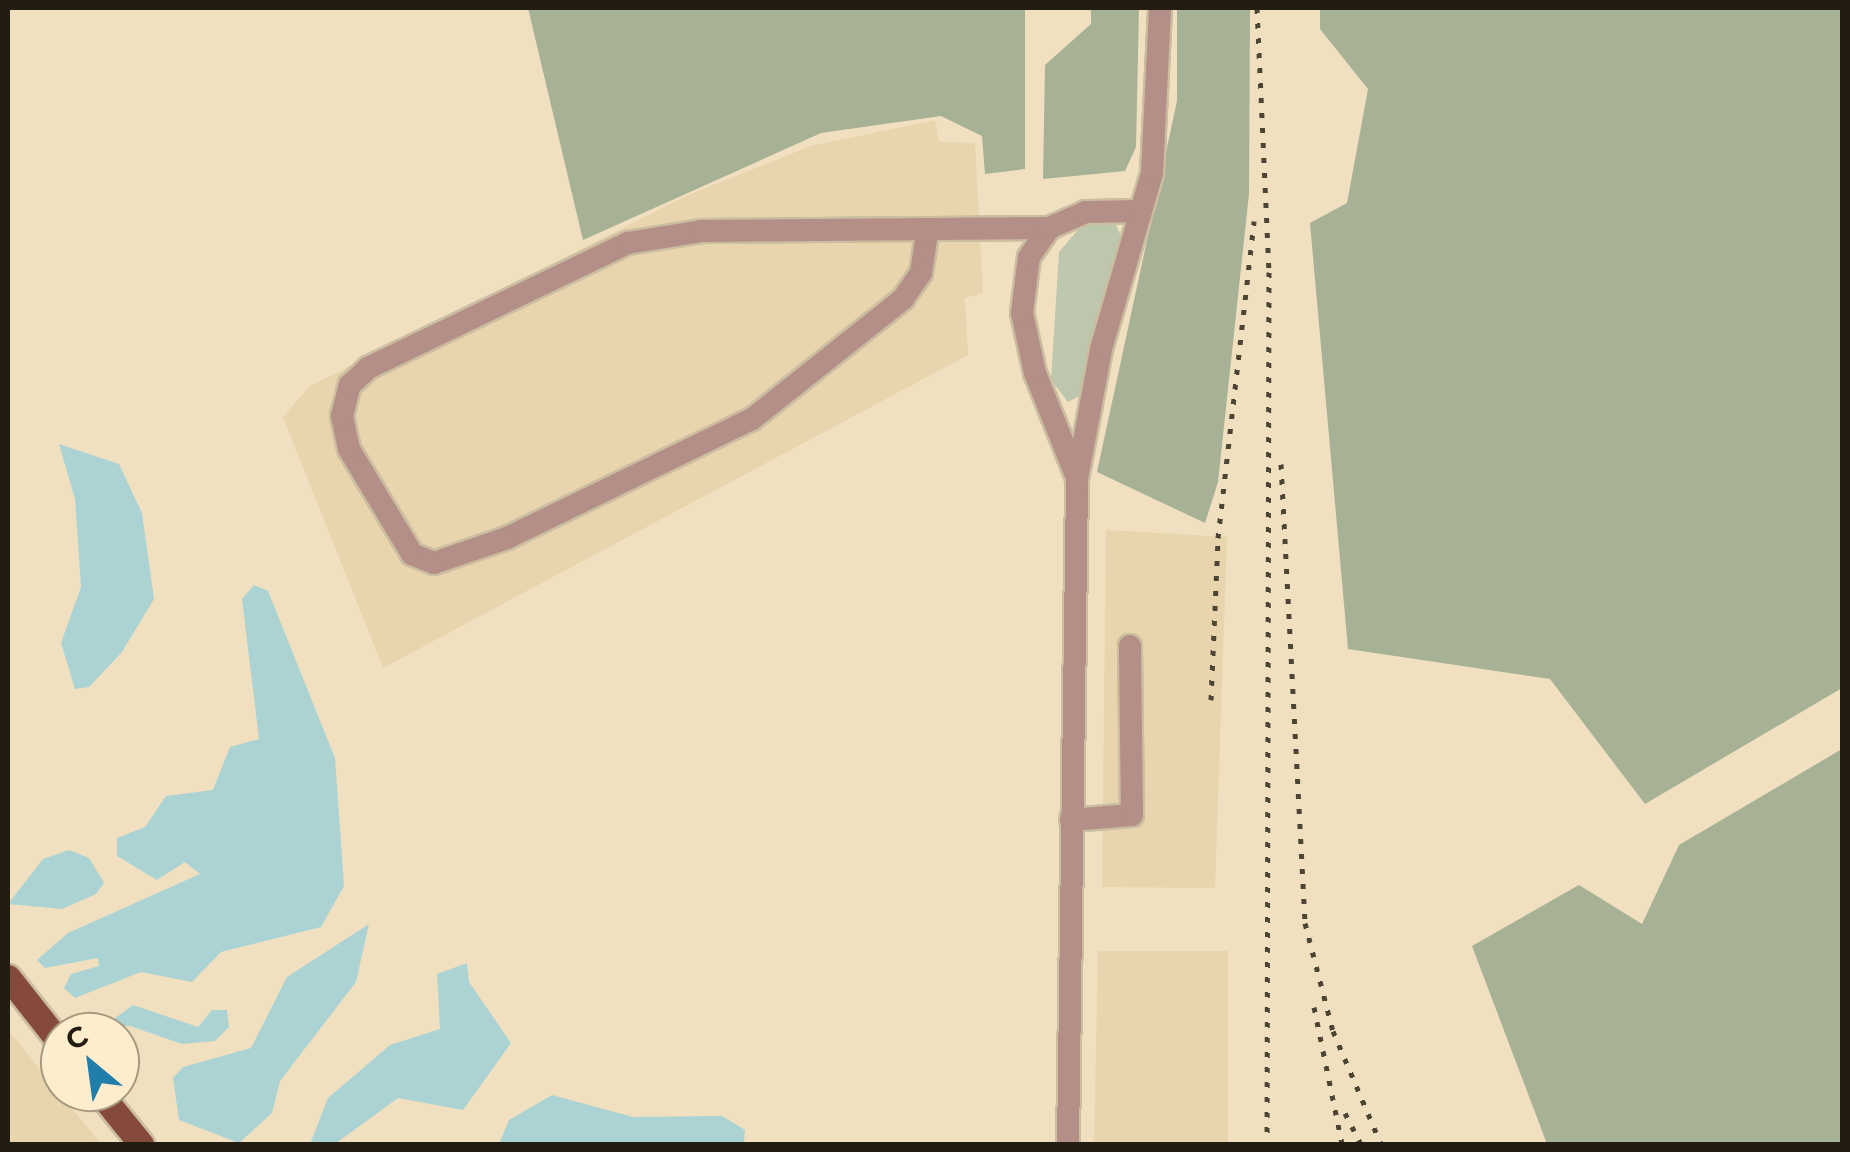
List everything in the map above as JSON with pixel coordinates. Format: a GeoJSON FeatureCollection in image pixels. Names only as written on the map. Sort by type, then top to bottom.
{"type":"FeatureCollection","features":[{"type":"Feature","properties":{"kind":"main road"},"geometry":{"type":"LineString","coordinates":[[8,977],[40,1018]]}},
{"type":"Feature","properties":{"kind":"main road"},"geometry":{"type":"LineString","coordinates":[[115,1112],[141,1144]]}},
{"type":"Feature","properties":{"kind":"street"},"geometry":{"type":"LineString","coordinates":[[1068,1144],[1077,479],[1152,173],[1160,8]]}},
{"type":"Feature","properties":{"kind":"street"},"geometry":{"type":"LineString","coordinates":[[926,233],[921,273],[903,300],[752,419],[507,538],[434,563],[412,554],[350,448],[342,416],[350,385],[368,368],[628,243],[701,231],[926,233],[1049,228],[1086,212],[1141,211]]}},
{"type":"Feature","properties":{"kind":"street"},"geometry":{"type":"LineString","coordinates":[[1049,228],[1029,257],[1022,313],[1077,479]]}},
{"type":"Feature","properties":{"kind":"street"},"geometry":{"type":"LineString","coordinates":[[1070,820],[1132,815],[1130,646]]}},
{"type":"Feature","properties":{"kind":"shaded area"},"geometry":{"type":"Polygon","coordinates":[[[935,120],[939,142],[975,143],[983,293],[965,298],[968,355],[383,668],[283,417],[310,386],[688,195],[811,146],[935,120]]]}},
{"type":"Feature","properties":{"kind":"shaded area"},"geometry":{"type":"Polygon","coordinates":[[[1106,530],[1227,537],[1215,888],[1102,887],[1106,530]]]}},
{"type":"Feature","properties":{"kind":"shaded area"},"geometry":{"type":"Polygon","coordinates":[[[1098,951],[1228,951],[1228,1144],[1094,1144],[1098,951]]]}},
{"type":"Feature","properties":{"kind":"shaded area"},"geometry":{"type":"Polygon","coordinates":[[[8,1030],[40,1069],[40,1112],[75,1112],[101,1144],[8,1144],[8,1030]]]}},
{"type":"Feature","properties":{"kind":"green space"},"geometry":{"type":"Polygon","coordinates":[[[528,8],[1025,8],[1025,169],[985,174],[982,136],[941,116],[821,133],[583,240],[528,8]]]}},
{"type":"Feature","properties":{"kind":"green space"},"geometry":{"type":"Polygon","coordinates":[[[1091,8],[1139,8],[1136,147],[1125,171],[1043,179],[1045,65],[1091,24],[1091,8]]]}},
{"type":"Feature","properties":{"kind":"green space"},"geometry":{"type":"Polygon","coordinates":[[[1177,8],[1250,8],[1249,194],[1218,482],[1205,523],[1097,472],[1177,101],[1177,8]]]}},
{"type":"Feature","properties":{"kind":"green space"},"geometry":{"type":"Polygon","coordinates":[[[1320,8],[1842,8],[1842,688],[1645,804],[1550,679],[1348,649],[1310,223],[1347,203],[1368,89],[1320,29],[1320,8]]]}},
{"type":"Feature","properties":{"kind":"green space"},"geometry":{"type":"Polygon","coordinates":[[[1082,225],[1116,225],[1122,238],[1079,396],[1068,402],[1051,380],[1059,252],[1082,225]]]}},
{"type":"Feature","properties":{"kind":"green space"},"geometry":{"type":"Polygon","coordinates":[[[1842,749],[1842,1144],[1547,1144],[1472,946],[1579,885],[1642,924],[1679,845],[1842,749]]]}},
{"type":"Feature","properties":{"kind":"water"},"geometry":{"type":"Polygon","coordinates":[[[59,444],[119,464],[142,513],[154,599],[122,652],[89,687],[75,689],[61,643],[81,587],[75,499],[59,444]]]}},
{"type":"Feature","properties":{"kind":"water"},"geometry":{"type":"Polygon","coordinates":[[[254,585],[268,591],[335,758],[344,886],[321,927],[221,952],[192,982],[141,972],[75,998],[64,988],[71,974],[99,966],[98,958],[45,968],[37,960],[68,933],[200,874],[185,862],[157,880],[117,856],[117,838],[145,827],[166,796],[213,790],[230,747],[259,739],[242,599],[254,585]]]}},
{"type":"Feature","properties":{"kind":"water"},"geometry":{"type":"Polygon","coordinates":[[[69,850],[89,858],[104,883],[96,894],[62,909],[8,904],[43,859],[69,850]]]}},
{"type":"Feature","properties":{"kind":"water"},"geometry":{"type":"Polygon","coordinates":[[[369,924],[356,982],[280,1081],[272,1113],[239,1143],[179,1120],[173,1078],[183,1067],[251,1048],[287,977],[369,924]]]}},
{"type":"Feature","properties":{"kind":"water"},"geometry":{"type":"Polygon","coordinates":[[[467,963],[469,982],[511,1043],[463,1110],[398,1098],[335,1144],[310,1144],[328,1098],[390,1045],[440,1029],[437,974],[467,963]]]}},
{"type":"Feature","properties":{"kind":"water"},"geometry":{"type":"Polygon","coordinates":[[[133,1005],[198,1027],[212,1010],[227,1010],[229,1027],[215,1041],[182,1044],[140,1029],[140,1012],[124,1012],[133,1005]]]}},
{"type":"Feature","properties":{"kind":"water"},"geometry":{"type":"Polygon","coordinates":[[[552,1095],[633,1117],[722,1116],[745,1130],[744,1143],[499,1144],[509,1120],[552,1095]]]}},
{"type":"Feature","properties":{"kind":"railway"},"geometry":{"type":"LineString","coordinates":[[1257,8],[1269,272],[1267,1144]]}},
{"type":"Feature","properties":{"kind":"railway"},"geometry":{"type":"LineString","coordinates":[[1211,700],[1218,538],[1254,221]]}},
{"type":"Feature","properties":{"kind":"railway"},"geometry":{"type":"LineString","coordinates":[[1281,464],[1305,923],[1333,1031],[1381,1144]]}},
{"type":"Feature","properties":{"kind":"railway"},"geometry":{"type":"LineString","coordinates":[[1314,1007],[1342,1144]]}},
{"type":"Feature","properties":{"kind":"railway"},"geometry":{"type":"LineString","coordinates":[[1345,1113],[1361,1144]]}}]}
